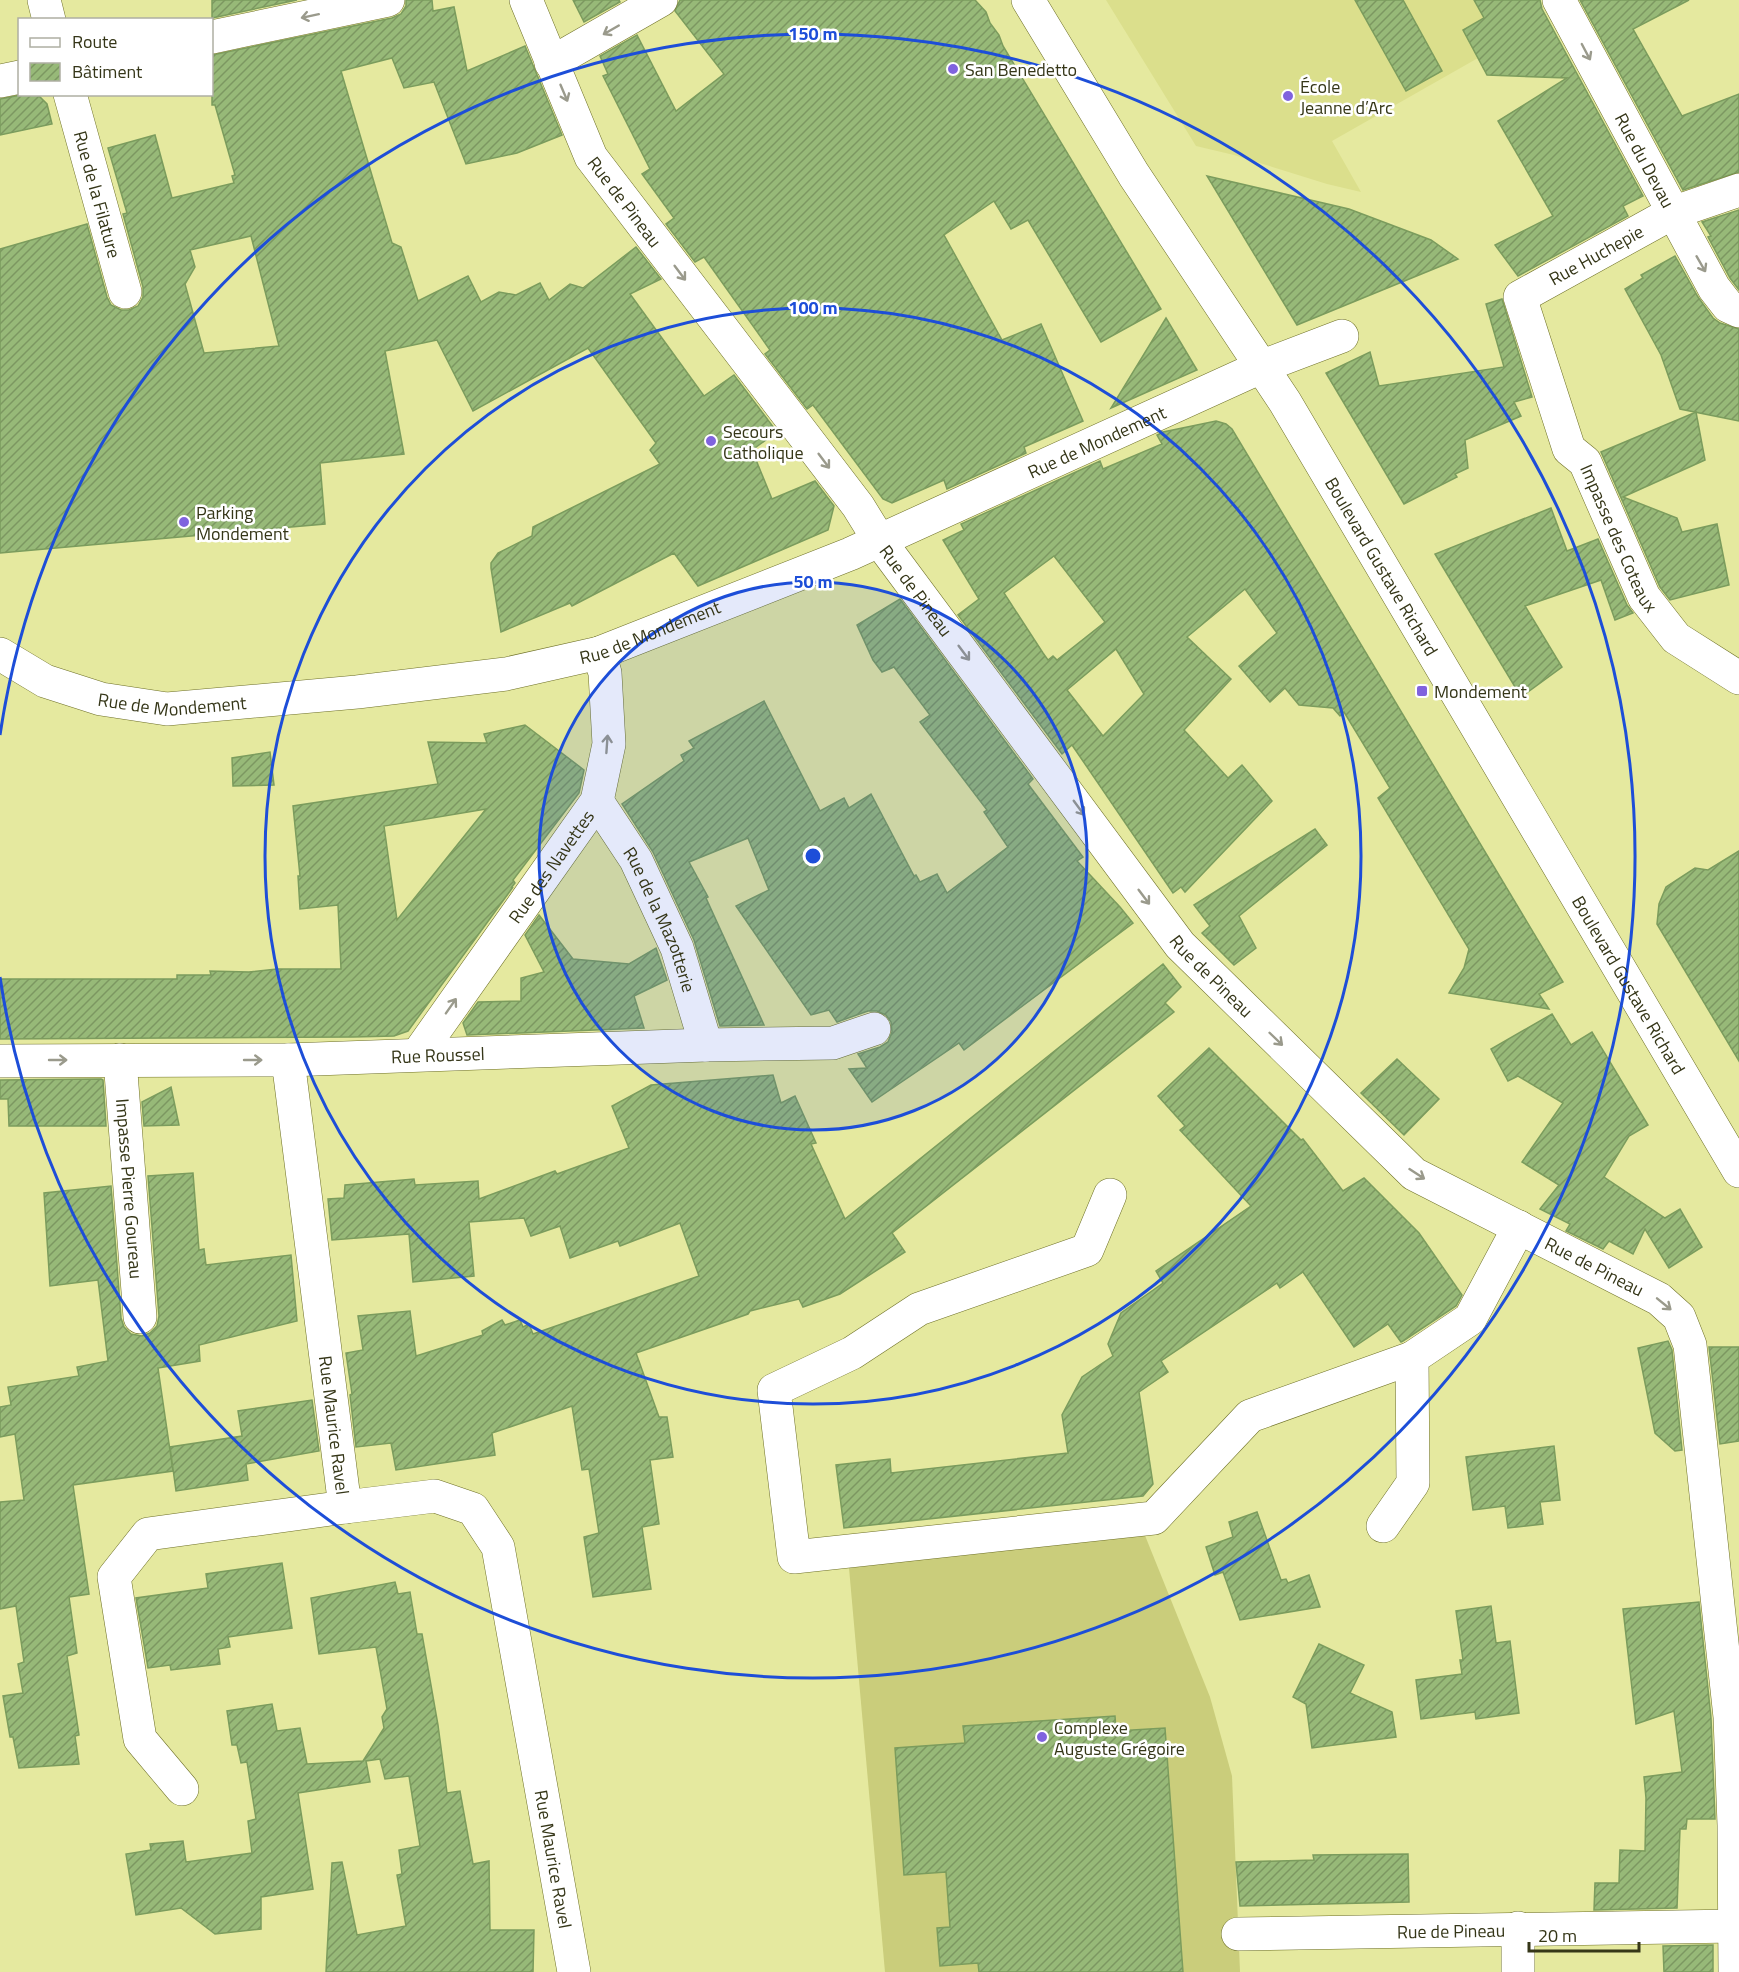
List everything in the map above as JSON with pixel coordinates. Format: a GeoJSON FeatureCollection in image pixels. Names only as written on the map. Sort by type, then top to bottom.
{"type":"FeatureCollection","features":[{"type":"Feature","properties":{"kind":"street"},"geometry":{"type":"LineString","coordinates":[[44,0],[48,18]]}},
{"type":"Feature","properties":{"kind":"street"},"geometry":{"type":"LineString","coordinates":[[213,37],[388,0]]}},
{"type":"Feature","properties":{"kind":"street","name":"Rue de Pineau"},"geometry":{"type":"LineString","coordinates":[[526,0],[591,157],[858,506],[879,540],[1180,945],[1414,1174],[1659,1299],[1679,1317],[1690,1345],[1730,1717],[1734,1826],[1735,1972]]}},
{"type":"Feature","properties":{"kind":"street"},"geometry":{"type":"LineString","coordinates":[[547,0],[562,34],[582,46]]}},
{"type":"Feature","properties":{"kind":"street"},"geometry":{"type":"LineString","coordinates":[[551,63],[661,0]]}},
{"type":"Feature","properties":{"kind":"street","name":"Boulevard Gustave Richard"},"geometry":{"type":"LineString","coordinates":[[1028,0],[1134,175],[1263,366],[1739,1171]]}},
{"type":"Feature","properties":{"kind":"street","name":"Rue du Devau"},"geometry":{"type":"LineString","coordinates":[[1558,0],[1714,288],[1728,306],[1739,311]]}},
{"type":"Feature","properties":{"kind":"street"},"geometry":{"type":"LineString","coordinates":[[0,81],[18,77]]}},
{"type":"Feature","properties":{"kind":"street","name":"Rue de la Filature"},"geometry":{"type":"LineString","coordinates":[[71,96],[125,292]]}},
{"type":"Feature","properties":{"kind":"street","name":"Rue Huchepie"},"geometry":{"type":"LineString","coordinates":[[1520,297],[1672,213],[1739,190]]}},
{"type":"Feature","properties":{"kind":"street","name":"Impasse des Coteaux"},"geometry":{"type":"LineString","coordinates":[[1520,297],[1569,448],[1585,462],[1644,597],[1676,638],[1739,678]]}},
{"type":"Feature","properties":{"kind":"street","name":"Rue de Mondement"},"geometry":{"type":"LineString","coordinates":[[0,654],[45,681],[101,699],[167,709],[347,693],[506,674],[599,653],[850,554],[1263,366],[1342,336]]}},
{"type":"Feature","properties":{"kind":"street","name":"Rue des Navettes"},"geometry":{"type":"LineString","coordinates":[[418,1054],[597,801],[609,744],[605,673],[599,653]]}},
{"type":"Feature","properties":{"kind":"street","name":"Rue de la Mazotterie"},"geometry":{"type":"LineString","coordinates":[[597,801],[636,860],[677,948],[706,1045]]}},
{"type":"Feature","properties":{"kind":"street","name":"Rue Roussel"},"geometry":{"type":"LineString","coordinates":[[0,1061],[288,1060],[706,1045],[833,1043],[874,1029]]}},
{"type":"Feature","properties":{"kind":"street","name":"Impasse Pierre Goureau"},"geometry":{"type":"LineString","coordinates":[[120,1060],[140,1317]]}},
{"type":"Feature","properties":{"kind":"street","name":"Rue Maurice Ravel"},"geometry":{"type":"LineString","coordinates":[[288,1060],[345,1507],[435,1496],[473,1509],[498,1546],[574,1972]]}},
{"type":"Feature","properties":{"kind":"street"},"geometry":{"type":"LineString","coordinates":[[1110,1195],[1087,1250],[920,1309],[852,1353],[774,1390],[794,1557],[1154,1518],[1251,1416],[1412,1358],[1470,1319],[1519,1227]]}},
{"type":"Feature","properties":{"kind":"street"},"geometry":{"type":"LineString","coordinates":[[1383,1526],[1413,1483],[1412,1358]]}},
{"type":"Feature","properties":{"kind":"street"},"geometry":{"type":"LineString","coordinates":[[182,1789],[140,1740],[114,1577],[148,1534],[345,1507]]}},
{"type":"Feature","properties":{"kind":"street","name":"Rue de Pineau"},"geometry":{"type":"LineString","coordinates":[[1238,1934],[1734,1926]]}},
{"type":"Feature","properties":{"kind":"street"},"geometry":{"type":"LineString","coordinates":[[1518,1928],[1518,1972]]}},
{"type":"Feature","properties":{"kind":"shaded area","name":"École Jeanne d’Arc"},"geometry":{"type":"Polygon","coordinates":[[[1106,0],[1520,0],[1465,28],[1478,58],[1332,141],[1361,192],[1196,146],[1106,0]]]}},
{"type":"Feature","properties":{"kind":"shaded area","name":"Complexe Auguste Grégoire"},"geometry":{"type":"Polygon","coordinates":[[[1144,1533],[1210,1697],[1232,1776],[1240,1972],[885,1972],[849,1568],[1144,1533]]]}},
{"type":"Feature","properties":{"kind":"building"},"geometry":{"type":"Polygon","coordinates":[[[212,0],[297,0],[212,18],[212,0]]]}},
{"type":"Feature","properties":{"kind":"building"},"geometry":{"type":"Polygon","coordinates":[[[406,0],[432,0],[433,11],[454,7],[467,71],[525,46],[562,135],[517,153],[466,164],[434,82],[404,88],[392,58],[341,71],[392,243],[401,247],[418,301],[468,276],[481,302],[499,292],[516,295],[540,283],[549,300],[570,284],[583,288],[636,247],[661,279],[630,294],[704,396],[734,375],[777,432],[752,450],[772,499],[815,481],[834,506],[828,530],[698,586],[674,553],[572,606],[570,603],[501,632],[491,568],[491,563],[498,553],[532,536],[533,527],[660,464],[650,450],[656,443],[588,348],[473,411],[437,340],[385,351],[404,454],[320,463],[325,524],[0,553],[0,249],[87,224],[111,305],[121,310],[129,310],[138,306],[143,297],[143,287],[123,214],[127,213],[108,148],[155,135],[172,198],[234,183],[232,176],[235,175],[215,105],[212,105],[213,55],[392,18],[401,14],[406,6],[406,0]],[[251,236],[190,250],[195,267],[185,284],[204,353],[279,346],[251,236]]]}},
{"type":"Feature","properties":{"kind":"building"},"geometry":{"type":"Polygon","coordinates":[[[573,0],[619,0],[620,2],[584,22],[573,0]]]}},
{"type":"Feature","properties":{"kind":"building"},"geometry":{"type":"Polygon","coordinates":[[[680,0],[975,0],[986,12],[1003,46],[1161,309],[1101,342],[1028,220],[1011,229],[994,201],[944,235],[1002,340],[1041,324],[1083,421],[1024,447],[1026,453],[947,489],[944,480],[892,503],[883,499],[813,405],[807,409],[765,354],[770,350],[704,257],[695,262],[666,224],[674,218],[642,174],[650,169],[603,76],[608,74],[600,56],[637,35],[676,111],[724,74],[675,11],[680,0]]]}},
{"type":"Feature","properties":{"kind":"building"},"geometry":{"type":"Polygon","coordinates":[[[1355,0],[1403,0],[1442,71],[1406,91],[1355,0]]]}},
{"type":"Feature","properties":{"kind":"building"},"geometry":{"type":"Polygon","coordinates":[[[1474,0],[1540,0],[1542,9],[1643,196],[1623,206],[1628,216],[1518,276],[1495,245],[1553,216],[1498,121],[1567,78],[1487,75],[1463,30],[1484,18],[1474,0]]]}},
{"type":"Feature","properties":{"kind":"building"},"geometry":{"type":"Polygon","coordinates":[[[1580,0],[1689,0],[1633,29],[1682,116],[1739,94],[1739,172],[1683,190],[1580,0]]]}},
{"type":"Feature","properties":{"kind":"building"},"geometry":{"type":"Polygon","coordinates":[[[18,96],[39,96],[47,104],[52,124],[0,135],[0,99],[18,96]]]}},
{"type":"Feature","properties":{"kind":"building"},"geometry":{"type":"Polygon","coordinates":[[[1207,176],[1349,209],[1431,240],[1458,259],[1297,325],[1207,176]]]}},
{"type":"Feature","properties":{"kind":"building"},"geometry":{"type":"Polygon","coordinates":[[[1739,210],[1739,290],[1730,278],[1702,222],[1739,210]]]}},
{"type":"Feature","properties":{"kind":"building"},"geometry":{"type":"Polygon","coordinates":[[[1675,256],[1698,297],[1713,318],[1720,323],[1739,329],[1739,421],[1680,409],[1661,355],[1625,289],[1643,278],[1641,275],[1675,256]]]}},
{"type":"Feature","properties":{"kind":"building"},"geometry":{"type":"Polygon","coordinates":[[[1502,299],[1532,397],[1514,402],[1521,416],[1465,440],[1468,468],[1455,474],[1457,477],[1404,504],[1326,373],[1370,352],[1379,386],[1504,367],[1486,304],[1502,299]]]}},
{"type":"Feature","properties":{"kind":"building"},"geometry":{"type":"Polygon","coordinates":[[[1166,318],[1197,370],[1111,408],[1166,318]]]}},
{"type":"Feature","properties":{"kind":"building"},"geometry":{"type":"Polygon","coordinates":[[[1696,412],[1705,460],[1623,497],[1677,518],[1682,532],[1717,524],[1729,585],[1670,600],[1660,587],[1601,452],[1696,412]]]}},
{"type":"Feature","properties":{"kind":"building"},"geometry":{"type":"Polygon","coordinates":[[[1216,421],[1232,429],[1563,982],[1539,994],[1549,1009],[1449,993],[1464,968],[1469,949],[1378,798],[1390,788],[1344,712],[1340,716],[1333,708],[1299,705],[1285,688],[1270,702],[1239,666],[1277,633],[1245,589],[1187,637],[1231,679],[1184,730],[1228,778],[1242,765],[1272,801],[1185,892],[1181,887],[1173,893],[1072,745],[1062,754],[958,615],[979,599],[943,540],[964,530],[961,524],[1100,461],[1103,469],[1162,444],[1157,435],[1216,421]],[[1054,556],[1004,593],[1048,660],[1053,656],[1057,660],[1105,622],[1054,556]],[[1116,649],[1067,690],[1103,736],[1144,694],[1116,649]]]}},
{"type":"Feature","properties":{"kind":"building"},"geometry":{"type":"Polygon","coordinates":[[[1551,508],[1567,551],[1598,539],[1627,605],[1633,613],[1615,620],[1601,580],[1525,606],[1562,667],[1521,697],[1435,554],[1551,508]]]}},
{"type":"Feature","properties":{"kind":"building"},"geometry":{"type":"Polygon","coordinates":[[[900,599],[1033,779],[1028,784],[1083,857],[1077,861],[1133,923],[964,1050],[959,1043],[872,1102],[849,1069],[867,1068],[858,1054],[888,1042],[892,1032],[891,1022],[886,1015],[877,1011],[868,1011],[837,1022],[829,1010],[811,1015],[736,906],[769,890],[748,838],[689,862],[708,897],[706,898],[764,1025],[720,1026],[694,940],[653,852],[622,804],[684,761],[681,755],[694,748],[689,741],[764,701],[820,811],[844,798],[849,808],[871,794],[914,876],[916,875],[920,882],[937,874],[947,893],[1008,847],[984,812],[987,810],[920,722],[930,715],[894,667],[882,672],[873,660],[857,625],[900,599]]]}},
{"type":"Feature","properties":{"kind":"building"},"geometry":{"type":"Polygon","coordinates":[[[525,725],[584,770],[579,793],[513,880],[515,883],[511,888],[513,887],[408,1031],[394,1036],[353,1037],[0,1039],[0,979],[177,979],[177,975],[211,975],[210,971],[341,969],[338,905],[300,909],[298,876],[300,876],[293,806],[438,784],[428,742],[487,743],[484,734],[525,725]],[[486,809],[384,826],[397,920],[486,809]]]}},
{"type":"Feature","properties":{"kind":"building"},"geometry":{"type":"Polygon","coordinates":[[[270,752],[274,785],[233,786],[232,758],[270,752]]]}},
{"type":"Feature","properties":{"kind":"building"},"geometry":{"type":"Polygon","coordinates":[[[1315,829],[1327,845],[1239,916],[1256,948],[1234,965],[1202,933],[1210,926],[1194,905],[1315,829]]]}},
{"type":"Feature","properties":{"kind":"building"},"geometry":{"type":"Polygon","coordinates":[[[1739,851],[1739,1061],[1657,924],[1659,904],[1666,887],[1695,868],[1708,870],[1739,851]]]}},
{"type":"Feature","properties":{"kind":"building"},"geometry":{"type":"Polygon","coordinates":[[[539,915],[573,959],[629,964],[656,948],[667,980],[634,996],[644,1028],[467,1035],[463,1023],[478,1002],[521,1001],[521,978],[544,972],[525,935],[539,915]]]}},
{"type":"Feature","properties":{"kind":"building"},"geometry":{"type":"Polygon","coordinates":[[[1163,964],[1181,987],[1165,1003],[1174,1012],[892,1233],[905,1252],[840,1294],[803,1307],[799,1299],[750,1311],[748,1314],[636,1353],[659,1417],[667,1417],[673,1457],[650,1460],[659,1524],[642,1527],[651,1589],[593,1597],[584,1537],[599,1533],[589,1469],[582,1470],[572,1406],[492,1433],[495,1455],[396,1470],[391,1443],[356,1447],[346,1353],[363,1350],[358,1316],[410,1311],[416,1356],[483,1335],[482,1331],[502,1320],[505,1325],[520,1320],[523,1327],[529,1324],[533,1334],[699,1276],[680,1223],[620,1246],[618,1241],[570,1258],[560,1226],[531,1236],[524,1218],[469,1222],[474,1276],[413,1282],[409,1234],[332,1240],[328,1199],[344,1198],[345,1185],[414,1179],[415,1185],[478,1181],[479,1199],[555,1171],[557,1174],[629,1148],[612,1106],[651,1085],[773,1075],[781,1103],[795,1096],[816,1143],[811,1144],[845,1219],[1163,964]]]}},
{"type":"Feature","properties":{"kind":"building"},"geometry":{"type":"Polygon","coordinates":[[[1552,1014],[1571,1045],[1592,1032],[1648,1125],[1629,1136],[1604,1177],[1665,1218],[1680,1209],[1702,1247],[1669,1268],[1645,1229],[1633,1254],[1609,1241],[1603,1249],[1566,1231],[1570,1224],[1540,1209],[1559,1185],[1522,1162],[1563,1103],[1518,1076],[1508,1081],[1491,1049],[1552,1014]]]}},
{"type":"Feature","properties":{"kind":"building"},"geometry":{"type":"Polygon","coordinates":[[[1209,1048],[1301,1140],[1303,1139],[1343,1191],[1364,1178],[1419,1233],[1462,1295],[1456,1306],[1401,1342],[1388,1324],[1354,1347],[1303,1272],[1280,1288],[1277,1283],[1161,1361],[1168,1372],[1139,1392],[1153,1484],[1143,1496],[844,1528],[836,1465],[890,1459],[891,1473],[1068,1453],[1062,1415],[1082,1377],[1113,1356],[1108,1344],[1121,1313],[1163,1283],[1156,1271],[1251,1206],[1180,1130],[1185,1126],[1158,1096],[1209,1048]]]}},
{"type":"Feature","properties":{"kind":"building"},"geometry":{"type":"Polygon","coordinates":[[[1397,1059],[1439,1099],[1404,1135],[1361,1093],[1397,1059]]]}},
{"type":"Feature","properties":{"kind":"building"},"geometry":{"type":"Polygon","coordinates":[[[0,1080],[103,1080],[106,1126],[9,1126],[8,1099],[0,1099],[0,1080]]]}},
{"type":"Feature","properties":{"kind":"building"},"geometry":{"type":"Polygon","coordinates":[[[171,1087],[179,1125],[144,1126],[142,1102],[171,1087]]]}},
{"type":"Feature","properties":{"kind":"building"},"geometry":{"type":"Polygon","coordinates":[[[193,1173],[199,1250],[204,1249],[206,1265],[291,1255],[297,1321],[199,1345],[200,1361],[158,1368],[173,1471],[73,1485],[89,1594],[69,1597],[77,1653],[67,1656],[79,1735],[75,1736],[79,1764],[19,1768],[13,1737],[10,1737],[3,1696],[23,1693],[18,1664],[24,1662],[16,1606],[0,1609],[0,1502],[24,1500],[15,1434],[0,1437],[0,1407],[11,1405],[8,1387],[79,1376],[77,1367],[108,1361],[98,1280],[50,1286],[44,1193],[111,1186],[121,1318],[124,1327],[131,1334],[142,1336],[150,1333],[157,1326],[159,1316],[148,1176],[193,1173]]]}},
{"type":"Feature","properties":{"kind":"building"},"geometry":{"type":"Polygon","coordinates":[[[1668,1341],[1672,1350],[1682,1450],[1675,1451],[1655,1433],[1638,1348],[1668,1341]]]}},
{"type":"Feature","properties":{"kind":"building"},"geometry":{"type":"Polygon","coordinates":[[[1709,1347],[1739,1347],[1739,1441],[1720,1444],[1709,1347]]]}},
{"type":"Feature","properties":{"kind":"building"},"geometry":{"type":"Polygon","coordinates":[[[312,1400],[319,1451],[246,1464],[248,1480],[176,1491],[170,1447],[242,1436],[238,1411],[312,1400]]]}},
{"type":"Feature","properties":{"kind":"building"},"geometry":{"type":"Polygon","coordinates":[[[1554,1446],[1560,1500],[1540,1502],[1543,1524],[1508,1528],[1505,1506],[1473,1510],[1466,1457],[1554,1446]]]}},
{"type":"Feature","properties":{"kind":"building"},"geometry":{"type":"Polygon","coordinates":[[[1257,1512],[1281,1580],[1286,1579],[1288,1583],[1309,1575],[1320,1607],[1240,1620],[1223,1572],[1215,1575],[1206,1547],[1233,1537],[1229,1522],[1257,1512]]]}},
{"type":"Feature","properties":{"kind":"building"},"geometry":{"type":"Polygon","coordinates":[[[282,1563],[292,1628],[228,1637],[230,1647],[218,1649],[220,1664],[171,1670],[170,1665],[148,1668],[136,1598],[208,1588],[206,1574],[282,1563]]]}},
{"type":"Feature","properties":{"kind":"building"},"geometry":{"type":"Polygon","coordinates":[[[395,1582],[398,1594],[410,1592],[417,1634],[422,1634],[447,1793],[460,1791],[473,1864],[489,1861],[490,1930],[534,1930],[533,1972],[326,1972],[332,1863],[342,1862],[357,1935],[406,1926],[397,1875],[402,1874],[399,1850],[420,1846],[409,1776],[385,1779],[380,1759],[366,1761],[370,1782],[298,1793],[313,1889],[261,1897],[261,1929],[215,1934],[181,1908],[136,1915],[126,1854],[151,1850],[150,1844],[183,1841],[186,1862],[252,1853],[248,1821],[256,1819],[247,1762],[241,1763],[237,1745],[232,1745],[227,1711],[272,1704],[277,1731],[300,1728],[307,1764],[363,1761],[384,1728],[382,1717],[387,1709],[376,1647],[319,1654],[311,1598],[395,1582]]]}},
{"type":"Feature","properties":{"kind":"building"},"geometry":{"type":"Polygon","coordinates":[[[1699,1602],[1711,1718],[1715,1819],[1687,1819],[1686,1829],[1680,1829],[1677,1908],[1594,1910],[1595,1883],[1619,1883],[1620,1850],[1645,1851],[1644,1777],[1682,1772],[1674,1711],[1636,1724],[1623,1609],[1699,1602]]]}},
{"type":"Feature","properties":{"kind":"building"},"geometry":{"type":"Polygon","coordinates":[[[1491,1606],[1496,1643],[1510,1641],[1519,1713],[1476,1719],[1475,1712],[1421,1719],[1416,1680],[1462,1674],[1460,1660],[1463,1660],[1456,1611],[1491,1606]]]}},
{"type":"Feature","properties":{"kind":"building"},"geometry":{"type":"Polygon","coordinates":[[[1319,1644],[1364,1665],[1350,1693],[1392,1712],[1396,1737],[1312,1748],[1306,1704],[1293,1697],[1319,1644]]]}},
{"type":"Feature","properties":{"kind":"building"},"geometry":{"type":"Polygon","coordinates":[[[1115,1716],[1116,1731],[1165,1728],[1183,1972],[979,1972],[978,1963],[940,1966],[937,1928],[950,1927],[946,1872],[904,1875],[895,1748],[965,1743],[963,1726],[1115,1716]]]}},
{"type":"Feature","properties":{"kind":"building"},"geometry":{"type":"Polygon","coordinates":[[[1408,1854],[1409,1902],[1240,1906],[1236,1862],[1314,1860],[1313,1855],[1408,1854]]]}},
{"type":"Feature","properties":{"kind":"building"},"geometry":{"type":"Polygon","coordinates":[[[1713,1945],[1713,1972],[1664,1972],[1663,1946],[1713,1945]]]}},
{"type":"Feature","properties":{"kind":"place","name":"San Benedetto"},"geometry":{"type":"Point","coordinates":[953,69]}},
{"type":"Feature","properties":{"kind":"place","name":"École Jeanne d’Arc"},"geometry":{"type":"Point","coordinates":[1288,96]}},
{"type":"Feature","properties":{"kind":"place","name":"Secours Catholique"},"geometry":{"type":"Point","coordinates":[711,441]}},
{"type":"Feature","properties":{"kind":"place","name":"Parking Mondement"},"geometry":{"type":"Point","coordinates":[184,522]}},
{"type":"Feature","properties":{"kind":"place","name":"Mondement"},"geometry":{"type":"Point","coordinates":[1422,691]}},
{"type":"Feature","properties":{"kind":"place","name":"Complexe Auguste Grégoire"},"geometry":{"type":"Point","coordinates":[1042,1737]}}]}
